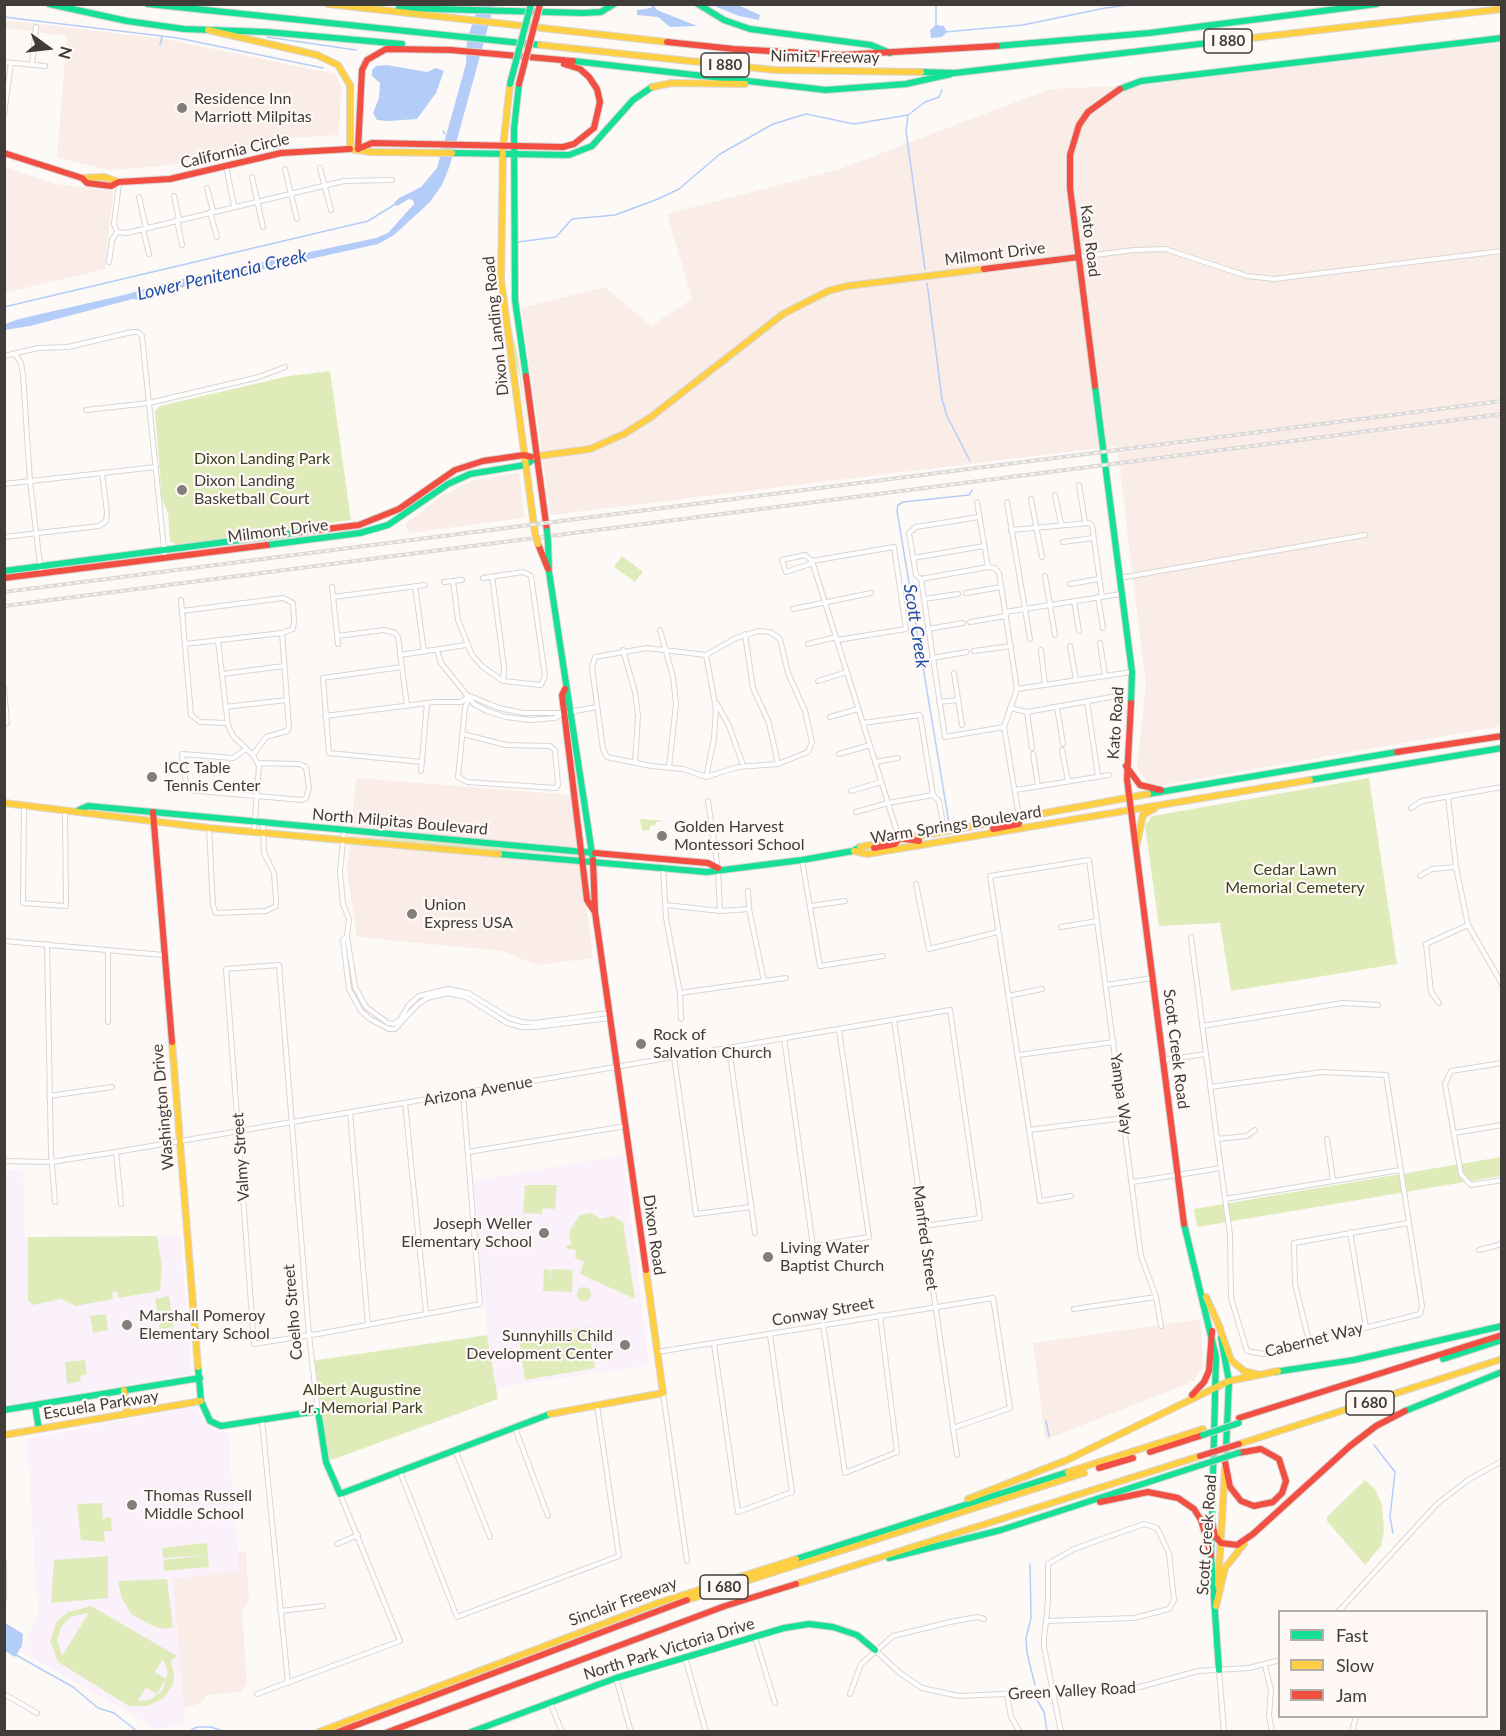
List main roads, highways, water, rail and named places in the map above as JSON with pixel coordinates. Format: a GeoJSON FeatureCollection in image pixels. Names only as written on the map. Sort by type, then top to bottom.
{"type":"FeatureCollection","features":[{"type":"Feature","properties":{"kind":"main road"},"geometry":{"type":"LineString","coordinates":[[49,4],[127,21],[208,30],[348,38],[732,78],[755,83],[841,90],[929,81],[955,73]]}},
{"type":"Feature","properties":{"kind":"main road","name":"Nimitz Freeway"},"geometry":{"type":"LineString","coordinates":[[148,4],[774,70],[955,73],[1502,9]]}},
{"type":"Feature","properties":{"kind":"main road"},"geometry":{"type":"LineString","coordinates":[[328,4],[461,11],[590,13],[601,12],[614,4]]}},
{"type":"Feature","properties":{"kind":"main road","name":"Nimitz Freeway"},"geometry":{"type":"LineString","coordinates":[[328,4],[771,52],[842,55],[892,54],[1149,33],[1377,4]]}},
{"type":"Feature","properties":{"kind":"main road","name":"Dixon Landing Road"},"geometry":{"type":"LineString","coordinates":[[531,4],[510,84],[503,147],[501,280],[535,533],[549,572]]}},
{"type":"Feature","properties":{"kind":"main road","name":"Dixon Landing Road"},"geometry":{"type":"LineString","coordinates":[[540,4],[519,84],[514,147],[515,300],[547,531],[549,572],[565,689],[569,694],[572,712],[591,853]]}},
{"type":"Feature","properties":{"kind":"main road"},"geometry":{"type":"LineString","coordinates":[[698,4],[716,16],[750,29],[871,45],[892,54]]}},
{"type":"Feature","properties":{"kind":"main road"},"geometry":{"type":"LineString","coordinates":[[208,30],[317,55],[338,65],[350,85],[354,149]]}},
{"type":"Feature","properties":{"kind":"main road","name":"Kato Road"},"geometry":{"type":"LineString","coordinates":[[1131,810],[1126,766],[1133,697],[1132,672],[1070,188],[1073,140],[1088,112],[1113,92],[1126,85],[1148,80],[1502,38]]}},
{"type":"Feature","properties":{"kind":"main road"},"geometry":{"type":"LineString","coordinates":[[354,149],[360,80],[368,60],[386,49],[451,50]]}},
{"type":"Feature","properties":{"kind":"main road","name":"California Circle"},"geometry":{"type":"LineString","coordinates":[[354,149],[372,143],[503,147],[563,147],[574,144],[590,133],[599,115],[600,102],[597,89],[584,73],[568,65],[532,58]]}},
{"type":"Feature","properties":{"kind":"main road","name":"California Circle"},"geometry":{"type":"LineString","coordinates":[[4,153],[82,178],[95,176],[119,182],[170,179],[300,151],[354,149],[371,152],[428,154],[562,156],[584,150],[598,140],[638,95],[656,85],[755,83]]}},
{"type":"Feature","properties":{"kind":"main road","name":"Milmont Drive"},"geometry":{"type":"LineString","coordinates":[[4,571],[41,569],[360,533],[388,525],[448,484],[470,474],[525,465],[536,458],[590,449],[625,434],[651,417],[783,314],[820,294],[848,286],[1079,257]]}},
{"type":"Feature","properties":{"kind":"main road","name":"Milmont Drive"},"geometry":{"type":"LineString","coordinates":[[165,554],[359,525],[399,509],[455,470],[483,461],[524,454],[536,458]]}},
{"type":"Feature","properties":{"kind":"main road","name":"Milmont Drive"},"geometry":{"type":"LineString","coordinates":[[4,578],[41,569]]}},
{"type":"Feature","properties":{"kind":"main road","name":"Dixon Landing Road"},"geometry":{"type":"LineString","coordinates":[[565,689],[562,695],[583,862]]}},
{"type":"Feature","properties":{"kind":"main road","name":"Warm Springs Boulevard"},"geometry":{"type":"LineString","coordinates":[[853,851],[866,844],[1019,816],[1296,768],[1501,736]]}},
{"type":"Feature","properties":{"kind":"main road","name":"Warm Springs Boulevard"},"geometry":{"type":"LineString","coordinates":[[853,851],[862,853],[965,837],[1502,747]]}},
{"type":"Feature","properties":{"kind":"main road"},"geometry":{"type":"LineString","coordinates":[[1126,766],[1140,785],[1150,789],[1176,790]]}},
{"type":"Feature","properties":{"kind":"main road","name":"North Milpitas Boulevard"},"geometry":{"type":"LineString","coordinates":[[4,803],[80,810],[88,806],[344,829],[708,863],[718,868]]}},
{"type":"Feature","properties":{"kind":"main road"},"geometry":{"type":"LineString","coordinates":[[1136,848],[1143,815],[1165,804]]}},
{"type":"Feature","properties":{"kind":"main road","name":"North Milpitas Boulevard"},"geometry":{"type":"LineString","coordinates":[[80,810],[87,815],[209,828],[707,872],[718,868],[746,869],[853,851]]}},
{"type":"Feature","properties":{"kind":"main road","name":"Scott Creek Road"},"geometry":{"type":"LineString","coordinates":[[1131,810],[1177,1175],[1189,1251],[1212,1331],[1216,1389],[1211,1555],[1219,1670]]}},
{"type":"Feature","properties":{"kind":"main road","name":"Washington Drive"},"geometry":{"type":"LineString","coordinates":[[153,812],[201,1401]]}},
{"type":"Feature","properties":{"kind":"main road"},"geometry":{"type":"LineString","coordinates":[[979,834],[986,830],[1019,824],[1019,816]]}},
{"type":"Feature","properties":{"kind":"main road"},"geometry":{"type":"LineString","coordinates":[[862,853],[895,844],[899,838],[915,841],[956,834],[965,837]]}},
{"type":"Feature","properties":{"kind":"main road","name":"Dixon Road"},"geometry":{"type":"LineString","coordinates":[[400,1471],[456,1452],[554,1413],[663,1393],[596,912],[591,853]]}},
{"type":"Feature","properties":{"kind":"main road","name":"Dixon Road"},"geometry":{"type":"LineString","coordinates":[[583,862],[588,900],[596,912]]}},
{"type":"Feature","properties":{"kind":"main road","name":"Scott Creek Road"},"geometry":{"type":"LineString","coordinates":[[1202,1291],[1219,1326],[1229,1381],[1216,1606]]}},
{"type":"Feature","properties":{"kind":"main road"},"geometry":{"type":"LineString","coordinates":[[1219,1326],[1229,1355],[1240,1368],[1253,1374],[1354,1360],[1502,1326]]}},
{"type":"Feature","properties":{"kind":"main road"},"geometry":{"type":"LineString","coordinates":[[1188,1399],[1207,1377],[1212,1331]]}},
{"type":"Feature","properties":{"kind":"main road","name":"I 680"},"geometry":{"type":"LineString","coordinates":[[338,1731],[689,1599],[1116,1463],[1239,1420],[1502,1335]]}},
{"type":"Feature","properties":{"kind":"main road","name":"I 680"},"geometry":{"type":"LineString","coordinates":[[1239,1420],[1502,1340]]}},
{"type":"Feature","properties":{"kind":"main road","name":"I 680"},"geometry":{"type":"LineString","coordinates":[[388,1731],[668,1626],[1502,1359]]}},
{"type":"Feature","properties":{"kind":"main road"},"geometry":{"type":"LineString","coordinates":[[899,1525],[1067,1460],[1229,1381],[1278,1371]]}},
{"type":"Feature","properties":{"kind":"main road"},"geometry":{"type":"LineString","coordinates":[[1216,1606],[1227,1564],[1253,1534],[1325,1468],[1376,1426],[1405,1411],[1502,1372]]}},
{"type":"Feature","properties":{"kind":"main road","name":"Escuela Parkway"},"geometry":{"type":"LineString","coordinates":[[4,1410],[200,1378]]}},
{"type":"Feature","properties":{"kind":"main road"},"geometry":{"type":"LineString","coordinates":[[124,1390],[128,1414]]}},
{"type":"Feature","properties":{"kind":"main road","name":"Escuela Parkway"},"geometry":{"type":"LineString","coordinates":[[4,1435],[201,1401]]}},
{"type":"Feature","properties":{"kind":"main road","name":"Coelho Street"},"geometry":{"type":"LineString","coordinates":[[201,1401],[207,1418],[219,1426],[318,1411],[326,1462],[339,1494],[400,1471]]}},
{"type":"Feature","properties":{"kind":"main road"},"geometry":{"type":"LineString","coordinates":[[35,1406],[39,1429]]}},
{"type":"Feature","properties":{"kind":"main road","name":"Sinclair Freeway"},"geometry":{"type":"LineString","coordinates":[[319,1731],[658,1603],[899,1525],[1173,1442]]}},
{"type":"Feature","properties":{"kind":"main road"},"geometry":{"type":"LineString","coordinates":[[870,1560],[889,1558],[962,1541],[1238,1453],[1262,1449],[1279,1459],[1284,1469],[1286,1481],[1282,1493],[1273,1502],[1260,1506],[1241,1501],[1230,1487],[1225,1462]]}},
{"type":"Feature","properties":{"kind":"main road"},"geometry":{"type":"LineString","coordinates":[[1049,1515],[1142,1493],[1167,1494],[1184,1501],[1198,1514],[1211,1555]]}},
{"type":"Feature","properties":{"kind":"main road"},"geometry":{"type":"LineString","coordinates":[[1212,1522],[1215,1536],[1221,1543],[1229,1546],[1237,1545],[1253,1534]]}},
{"type":"Feature","properties":{"kind":"main road","name":"North Park Victoria Drive"},"geometry":{"type":"LineString","coordinates":[[471,1731],[484,1729],[550,1701],[685,1656],[755,1636],[809,1624],[833,1627],[857,1635],[875,1650]]}},
{"type":"Feature","properties":{"kind":"water"},"geometry":{"type":"Polygon","coordinates":[[[479,5],[494,5],[450,165],[442,185],[430,202],[394,235],[378,244],[151,294],[143,301],[133,299],[30,326],[5,330],[5,324],[19,319],[128,294],[163,283],[376,238],[388,233],[414,204],[413,200],[409,199],[397,206],[394,203],[421,187],[437,168],[466,64],[467,39],[479,5]]]}},
{"type":"Feature","properties":{"kind":"water"},"geometry":{"type":"Polygon","coordinates":[[[653,5],[657,10],[697,26],[670,27],[658,17],[637,15],[637,10],[651,8],[653,5]]]}},
{"type":"Feature","properties":{"kind":"water"},"geometry":{"type":"Polygon","coordinates":[[[712,5],[738,5],[760,15],[759,20],[739,16],[712,5]]]}},
{"type":"Feature","properties":{"kind":"water"},"geometry":{"type":"Polygon","coordinates":[[[936,25],[944,26],[947,32],[942,37],[931,38],[930,30],[936,25]]]}},
{"type":"Feature","properties":{"kind":"water"},"geometry":{"type":"Polygon","coordinates":[[[387,65],[427,72],[436,68],[444,71],[436,93],[417,119],[377,120],[373,113],[379,98],[380,83],[372,76],[372,70],[376,66],[387,65]]]}},
{"type":"Feature","properties":{"kind":"water"},"geometry":{"type":"Polygon","coordinates":[[[4,1622],[23,1634],[22,1646],[15,1657],[5,1651],[4,1622]]]}},
{"type":"Feature","properties":{"kind":"waterway"},"geometry":{"type":"LineString","coordinates":[[936,4],[936,27]]}},
{"type":"Feature","properties":{"kind":"waterway","name":"Scott Creek"},"geometry":{"type":"LineString","coordinates":[[945,32],[1023,25],[1105,8],[1138,4]]}},
{"type":"Feature","properties":{"kind":"waterway"},"geometry":{"type":"LineString","coordinates":[[4,17],[178,38],[323,68]]}},
{"type":"Feature","properties":{"kind":"waterway"},"geometry":{"type":"LineString","coordinates":[[160,45],[162,37]]}},
{"type":"Feature","properties":{"kind":"waterway"},"geometry":{"type":"LineString","coordinates":[[267,37],[356,50]]}},
{"type":"Feature","properties":{"kind":"waterway","name":"Scott Creek"},"geometry":{"type":"LineString","coordinates":[[925,269],[906,131],[908,115],[925,102],[939,97],[942,90]]}},
{"type":"Feature","properties":{"kind":"waterway"},"geometry":{"type":"LineString","coordinates":[[518,242],[556,237],[572,219],[615,215],[658,199],[679,189],[720,154],[773,124],[806,114],[854,124],[908,115]]}},
{"type":"Feature","properties":{"kind":"waterway","name":"Lower Penitencia Creek"},"geometry":{"type":"LineString","coordinates":[[4,307],[368,221],[397,203]]}},
{"type":"Feature","properties":{"kind":"waterway","name":"Scott Creek"},"geometry":{"type":"LineString","coordinates":[[927,283],[942,399],[947,416],[970,461]]}},
{"type":"Feature","properties":{"kind":"waterway","name":"Scott Creek"},"geometry":{"type":"LineString","coordinates":[[949,823],[897,511],[898,505],[903,502],[969,495],[972,490]]}},
{"type":"Feature","properties":{"kind":"waterway","name":"Scott Creek"},"geometry":{"type":"LineString","coordinates":[[1046,1421],[1049,1436]]}},
{"type":"Feature","properties":{"kind":"waterway"},"geometry":{"type":"LineString","coordinates":[[1374,1445],[1395,1472],[1390,1517],[1393,1533]]}},
{"type":"Feature","properties":{"kind":"waterway","name":"Scott Creek"},"geometry":{"type":"LineString","coordinates":[[1030,1564],[1031,1618],[1026,1638],[1027,1653],[1035,1685]]}},
{"type":"Feature","properties":{"kind":"waterway"},"geometry":{"type":"LineString","coordinates":[[16,1655],[73,1687],[98,1708],[114,1713],[138,1732]]}},
{"type":"Feature","properties":{"kind":"waterway","name":"Scott Creek"},"geometry":{"type":"LineString","coordinates":[[1037,1700],[1044,1712],[1047,1732]]}},
{"type":"Feature","properties":{"kind":"waterway"},"geometry":{"type":"LineString","coordinates":[[188,1732],[197,1727],[211,1727],[226,1732]]}},
{"type":"Feature","properties":{"kind":"railway"},"geometry":{"type":"LineString","coordinates":[[4,592],[1502,401]]}},
{"type":"Feature","properties":{"kind":"railway"},"geometry":{"type":"LineString","coordinates":[[4,606],[1502,414]]}},
{"type":"Feature","properties":{"kind":"place","name":"Residence Inn Marriott Milpitas"},"geometry":{"type":"Point","coordinates":[182,108]}},
{"type":"Feature","properties":{"kind":"place","name":"Dixon Landing Basketball Court"},"geometry":{"type":"Point","coordinates":[182,490]}},
{"type":"Feature","properties":{"kind":"place","name":"ICC Table Tennis Center"},"geometry":{"type":"Point","coordinates":[152,777]}},
{"type":"Feature","properties":{"kind":"place","name":"Golden Harvest Montessori School"},"geometry":{"type":"Point","coordinates":[662,836]}},
{"type":"Feature","properties":{"kind":"place","name":"Union Express USA"},"geometry":{"type":"Point","coordinates":[412,914]}},
{"type":"Feature","properties":{"kind":"place","name":"Rock of Salvation Church"},"geometry":{"type":"Point","coordinates":[641,1044]}},
{"type":"Feature","properties":{"kind":"place","name":"Joseph Weller Elementary School"},"geometry":{"type":"Point","coordinates":[544,1233]}},
{"type":"Feature","properties":{"kind":"place","name":"Living Water Baptist Church"},"geometry":{"type":"Point","coordinates":[768,1257]}},
{"type":"Feature","properties":{"kind":"place","name":"Marshall Pomeroy Elementary School"},"geometry":{"type":"Point","coordinates":[127,1325]}},
{"type":"Feature","properties":{"kind":"place","name":"Sunnyhills Child Development Center"},"geometry":{"type":"Point","coordinates":[625,1345]}},
{"type":"Feature","properties":{"kind":"place","name":"Thomas Russell Middle School"},"geometry":{"type":"Point","coordinates":[132,1505]}},
{"type":"Feature","properties":{"kind":"park label","name":"Dixon Landing Park"},"geometry":{"type":"Point","coordinates":[262,459]}},
{"type":"Feature","properties":{"kind":"park label","name":"Cedar Lawn Memorial Cemetery"},"geometry":{"type":"Point","coordinates":[1295,879]}},
{"type":"Feature","properties":{"kind":"park label","name":"Albert Augustine Jr. Memorial Park"},"geometry":{"type":"Point","coordinates":[362,1399]}}]}
